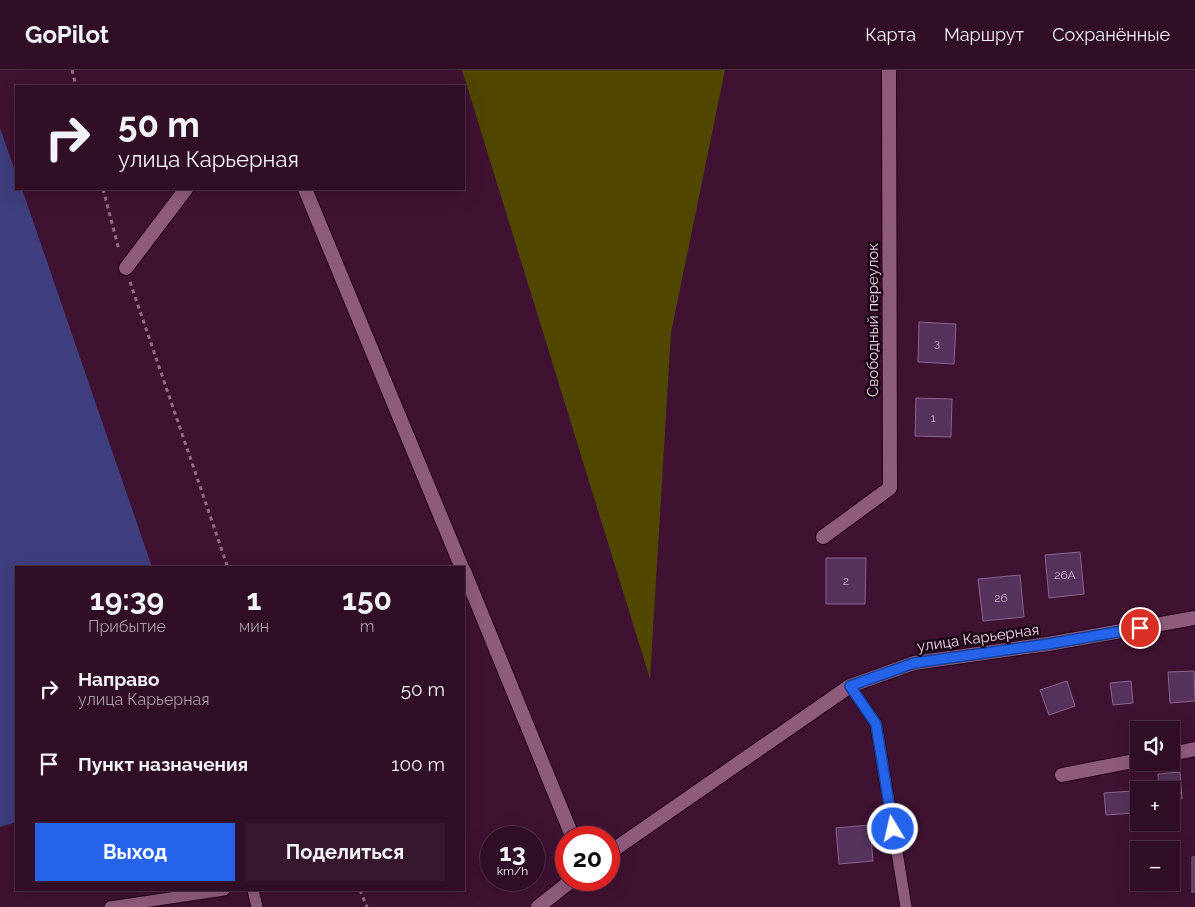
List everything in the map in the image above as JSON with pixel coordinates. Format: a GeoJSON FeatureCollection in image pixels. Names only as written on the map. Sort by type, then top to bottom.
{"type":"FeatureCollection","features":[{"type":"Feature","properties":{"kind":"street","name":"Свободный переулок"},"geometry":{"type":"LineString","coordinates":[[823,537],[890,488],[890,70]]}},
{"type":"Feature","properties":{"kind":"street"},"geometry":{"type":"LineString","coordinates":[[126,268],[185,190]]}},
{"type":"Feature","properties":{"kind":"street"},"geometry":{"type":"LineString","coordinates":[[304,190],[461,566]]}},
{"type":"Feature","properties":{"kind":"street"},"geometry":{"type":"LineString","coordinates":[[465,573],[568,826]]}},
{"type":"Feature","properties":{"kind":"street","name":"улица Карьерная"},"geometry":{"type":"LineString","coordinates":[[620,845],[850,686],[914,663],[1048,644],[1195,618]]}},
{"type":"Feature","properties":{"kind":"street"},"geometry":{"type":"LineString","coordinates":[[1180,752],[1195,749]]}},
{"type":"Feature","properties":{"kind":"street"},"geometry":{"type":"LineString","coordinates":[[1062,775],[1130,762]]}},
{"type":"Feature","properties":{"kind":"street"},"geometry":{"type":"LineString","coordinates":[[538,907],[558,891]]}},
{"type":"Feature","properties":{"kind":"lane"},"geometry":{"type":"LineString","coordinates":[[850,686],[876,724],[906,907]]}},
{"type":"Feature","properties":{"kind":"lane"},"geometry":{"type":"LineString","coordinates":[[110,907],[217,891]]}},
{"type":"Feature","properties":{"kind":"lane"},"geometry":{"type":"LineString","coordinates":[[253,891],[257,907]]}},
{"type":"Feature","properties":{"kind":"path"},"geometry":{"type":"LineString","coordinates":[[72,70],[76,85]]}},
{"type":"Feature","properties":{"kind":"path"},"geometry":{"type":"LineString","coordinates":[[103,190],[126,268],[227,566]]}},
{"type":"Feature","properties":{"kind":"path"},"geometry":{"type":"LineString","coordinates":[[360,891],[368,907]]}},
{"type":"Feature","properties":{"kind":"shaded area"},"geometry":{"type":"Polygon","coordinates":[[[462,70],[725,70],[671,333],[650,679],[462,70]]]}},
{"type":"Feature","properties":{"kind":"shaded area"},"geometry":{"type":"Polygon","coordinates":[[[0,128],[15,171],[15,190],[22,190],[152,566],[15,566],[15,822],[0,827],[0,128]]]}},
{"type":"Feature","properties":{"kind":"building"},"geometry":{"type":"Polygon","coordinates":[[[919,322],[956,324],[954,364],[918,362],[919,322]]]}},
{"type":"Feature","properties":{"kind":"building"},"geometry":{"type":"Polygon","coordinates":[[[916,398],[952,399],[951,437],[915,436],[916,398]]]}},
{"type":"Feature","properties":{"kind":"building"},"geometry":{"type":"Polygon","coordinates":[[[1080,552],[1084,594],[1049,598],[1045,555],[1080,552]]]}},
{"type":"Feature","properties":{"kind":"building"},"geometry":{"type":"Polygon","coordinates":[[[826,558],[866,558],[865,604],[826,604],[826,558]]]}},
{"type":"Feature","properties":{"kind":"building"},"geometry":{"type":"Polygon","coordinates":[[[1020,575],[1024,617],[983,621],[978,579],[1020,575]]]}},
{"type":"Feature","properties":{"kind":"building"},"geometry":{"type":"Polygon","coordinates":[[[1194,671],[1195,701],[1170,703],[1168,672],[1194,671]]]}},
{"type":"Feature","properties":{"kind":"building"},"geometry":{"type":"Polygon","coordinates":[[[1067,681],[1075,706],[1049,715],[1040,690],[1067,681]]]}},
{"type":"Feature","properties":{"kind":"building"},"geometry":{"type":"Polygon","coordinates":[[[1131,681],[1133,703],[1113,705],[1110,683],[1131,681]]]}},
{"type":"Feature","properties":{"kind":"building"},"geometry":{"type":"Polygon","coordinates":[[[1180,772],[1182,799],[1180,799],[1180,781],[1158,781],[1158,774],[1180,772]]]}},
{"type":"Feature","properties":{"kind":"building"},"geometry":{"type":"Polygon","coordinates":[[[1130,791],[1130,813],[1106,815],[1104,793],[1130,791]]]}},
{"type":"Feature","properties":{"kind":"building"},"geometry":{"type":"Polygon","coordinates":[[[870,825],[873,861],[839,864],[836,828],[870,825]]]}},
{"type":"Feature","properties":{"kind":"building"},"geometry":{"type":"Polygon","coordinates":[[[1192,857],[1195,857],[1195,892],[1192,892],[1192,857]]]}},
{"type":"Feature","properties":{"kind":"route"},"geometry":{"type":"LineString","coordinates":[[893,829],[876,724],[850,686],[914,663],[1048,644],[1140,628]]}}]}
